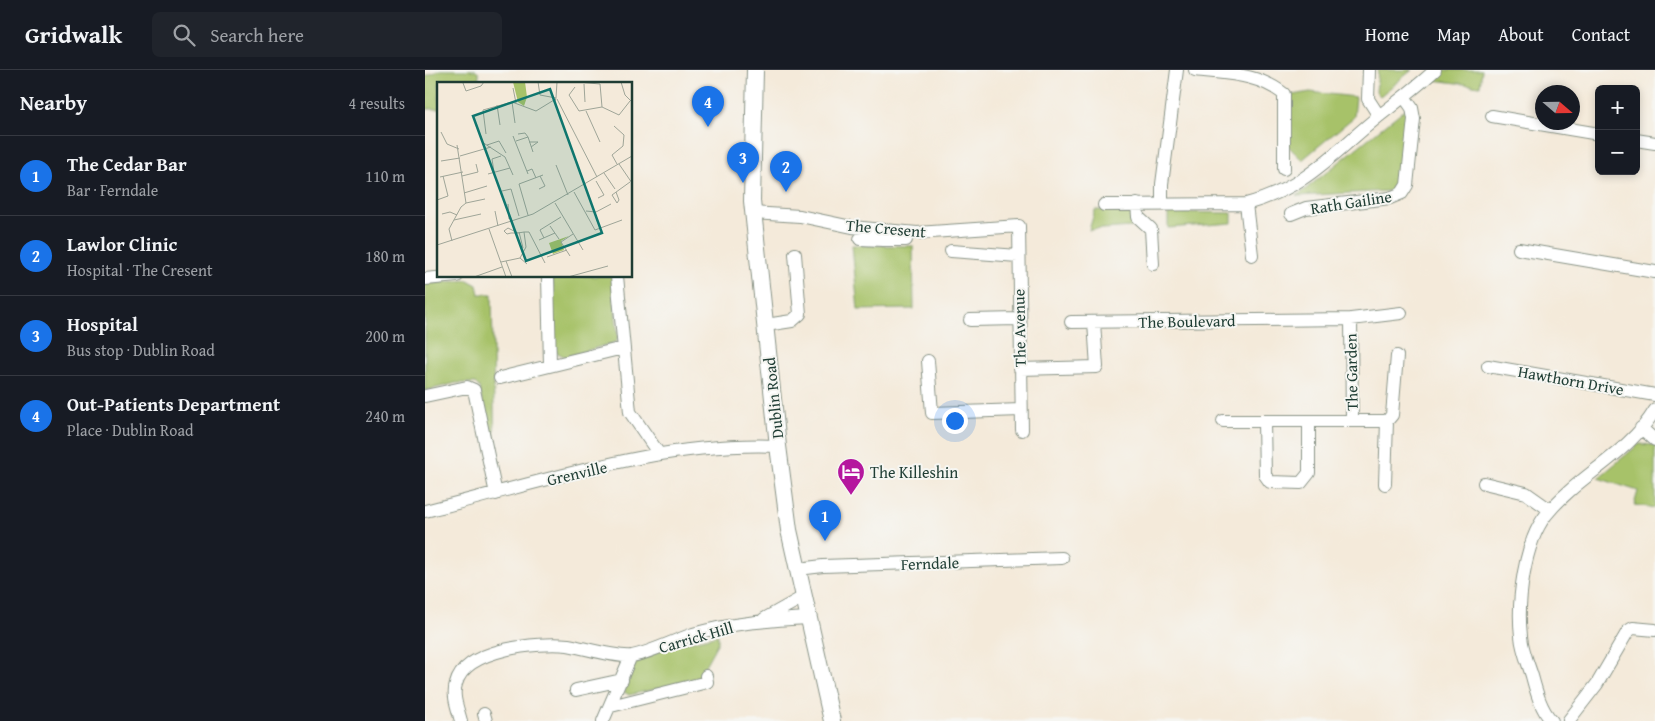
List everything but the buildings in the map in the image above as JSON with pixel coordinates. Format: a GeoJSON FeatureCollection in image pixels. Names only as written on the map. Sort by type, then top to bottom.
{"type":"FeatureCollection","features":[{"type":"Feature","properties":{"kind":"main road","name":"Dublin Road"},"geometry":{"type":"LineString","coordinates":[[755,70],[753,213],[778,446],[789,530],[832,721]]}},
{"type":"Feature","properties":{"kind":"street"},"geometry":{"type":"LineString","coordinates":[[1162,204],[1162,184],[1177,70]]}},
{"type":"Feature","properties":{"kind":"street"},"geometry":{"type":"LineString","coordinates":[[1195,70],[1251,76],[1271,84],[1284,94],[1284,169]]}},
{"type":"Feature","properties":{"kind":"street"},"geometry":{"type":"LineString","coordinates":[[1369,70],[1368,99],[1379,116]]}},
{"type":"Feature","properties":{"kind":"street","name":"Rath Gailine"},"geometry":{"type":"LineString","coordinates":[[1104,205],[1246,204],[1283,191],[1309,176],[1379,116],[1405,98],[1435,70]]}},
{"type":"Feature","properties":{"kind":"street","name":"Rath Gailine"},"geometry":{"type":"LineString","coordinates":[[1291,214],[1306,208],[1389,198],[1402,193],[1407,185],[1413,119],[1413,108],[1405,98]]}},
{"type":"Feature","properties":{"kind":"street"},"geometry":{"type":"LineString","coordinates":[[1492,116],[1595,133]]}},
{"type":"Feature","properties":{"kind":"street"},"geometry":{"type":"LineString","coordinates":[[1640,141],[1655,143]]}},
{"type":"Feature","properties":{"kind":"street"},"geometry":{"type":"LineString","coordinates":[[1137,204],[1138,217],[1151,229],[1153,264]]}},
{"type":"Feature","properties":{"kind":"street"},"geometry":{"type":"LineString","coordinates":[[1246,204],[1252,255]]}},
{"type":"Feature","properties":{"kind":"street","name":"The Cresent"},"geometry":{"type":"LineString","coordinates":[[753,213],[800,216],[883,235],[1019,226]]}},
{"type":"Feature","properties":{"kind":"street","name":"The Avenue"},"geometry":{"type":"LineString","coordinates":[[1019,226],[1022,430]]}},
{"type":"Feature","properties":{"kind":"street"},"geometry":{"type":"LineString","coordinates":[[860,239],[883,235],[906,240]]}},
{"type":"Feature","properties":{"kind":"street"},"geometry":{"type":"LineString","coordinates":[[1519,249],[1655,272]]}},
{"type":"Feature","properties":{"kind":"street"},"geometry":{"type":"LineString","coordinates":[[951,251],[1018,256]]}},
{"type":"Feature","properties":{"kind":"street"},"geometry":{"type":"LineString","coordinates":[[766,325],[792,322],[800,314],[795,254]]}},
{"type":"Feature","properties":{"kind":"street"},"geometry":{"type":"LineString","coordinates":[[548,278],[550,365]]}},
{"type":"Feature","properties":{"kind":"street"},"geometry":{"type":"LineString","coordinates":[[617,278],[631,412],[659,454]]}},
{"type":"Feature","properties":{"kind":"street","name":"The Boulevard"},"geometry":{"type":"LineString","coordinates":[[1071,322],[1351,319],[1401,313]]}},
{"type":"Feature","properties":{"kind":"street"},"geometry":{"type":"LineString","coordinates":[[969,320],[1019,319]]}},
{"type":"Feature","properties":{"kind":"street","name":"The Garden"},"geometry":{"type":"LineString","coordinates":[[1351,319],[1352,421],[1387,421]]}},
{"type":"Feature","properties":{"kind":"street"},"geometry":{"type":"LineString","coordinates":[[1020,369],[1097,367],[1094,322]]}},
{"type":"Feature","properties":{"kind":"street"},"geometry":{"type":"LineString","coordinates":[[500,378],[623,348]]}},
{"type":"Feature","properties":{"kind":"street"},"geometry":{"type":"LineString","coordinates":[[1385,484],[1387,421],[1392,415],[1397,356]]}},
{"type":"Feature","properties":{"kind":"street"},"geometry":{"type":"LineString","coordinates":[[928,362],[932,414],[1021,410]]}},
{"type":"Feature","properties":{"kind":"street","name":"Hawthorn Drive"},"geometry":{"type":"LineString","coordinates":[[1488,366],[1655,395]]}},
{"type":"Feature","properties":{"kind":"street"},"geometry":{"type":"LineString","coordinates":[[425,396],[467,387],[474,390],[496,494]]}},
{"type":"Feature","properties":{"kind":"street"},"geometry":{"type":"LineString","coordinates":[[1655,410],[1627,446],[1551,510],[1535,536],[1528,555],[1520,626],[1524,654],[1536,692],[1553,721],[1561,718],[1569,720],[1597,684],[1628,631],[1633,628],[1655,630]]}},
{"type":"Feature","properties":{"kind":"street"},"geometry":{"type":"LineString","coordinates":[[1223,421],[1352,421]]}},
{"type":"Feature","properties":{"kind":"street"},"geometry":{"type":"LineString","coordinates":[[1264,422],[1265,475],[1270,482],[1287,484],[1301,482],[1309,473],[1309,422]]}},
{"type":"Feature","properties":{"kind":"street"},"geometry":{"type":"LineString","coordinates":[[1641,428],[1655,440]]}},
{"type":"Feature","properties":{"kind":"street","name":"Grenville"},"geometry":{"type":"LineString","coordinates":[[425,511],[659,454],[704,447],[778,446]]}},
{"type":"Feature","properties":{"kind":"street"},"geometry":{"type":"LineString","coordinates":[[1483,483],[1526,493],[1551,510]]}},
{"type":"Feature","properties":{"kind":"street","name":"Ferndale"},"geometry":{"type":"LineString","coordinates":[[798,569],[823,566],[1062,558]]}},
{"type":"Feature","properties":{"kind":"street","name":"Carrick Hill"},"geometry":{"type":"LineString","coordinates":[[762,620],[805,596]]}},
{"type":"Feature","properties":{"kind":"street","name":"Carrick Hill"},"geometry":{"type":"LineString","coordinates":[[461,721],[455,697],[456,683],[463,671],[485,656],[501,649],[565,645],[631,656],[694,634],[762,620],[810,618]]}},
{"type":"Feature","properties":{"kind":"street"},"geometry":{"type":"LineString","coordinates":[[603,721],[631,656]]}},
{"type":"Feature","properties":{"kind":"street"},"geometry":{"type":"LineString","coordinates":[[611,706],[707,682],[706,676]]}},
{"type":"Feature","properties":{"kind":"street"},"geometry":{"type":"LineString","coordinates":[[576,690],[621,680]]}},
{"type":"Feature","properties":{"kind":"green space"},"geometry":{"type":"Polygon","coordinates":[[[440,70],[476,70],[479,74],[479,78],[474,82],[437,82],[437,109],[425,109],[425,77],[440,70]]]}},
{"type":"Feature","properties":{"kind":"green space"},"geometry":{"type":"Polygon","coordinates":[[[1378,70],[1412,70],[1380,96],[1376,92],[1378,70]]]}},
{"type":"Feature","properties":{"kind":"green space"},"geometry":{"type":"Polygon","coordinates":[[[1444,70],[1482,70],[1480,86],[1434,80],[1444,70]]]}},
{"type":"Feature","properties":{"kind":"green space"},"geometry":{"type":"Polygon","coordinates":[[[1310,92],[1356,97],[1354,117],[1302,160],[1287,145],[1292,95],[1310,92]]]}},
{"type":"Feature","properties":{"kind":"green space"},"geometry":{"type":"Polygon","coordinates":[[[1405,109],[1409,120],[1401,181],[1397,188],[1388,191],[1297,196],[1405,109]]]}},
{"type":"Feature","properties":{"kind":"green space"},"geometry":{"type":"Polygon","coordinates":[[[1095,210],[1132,210],[1132,227],[1089,230],[1095,210]]]}},
{"type":"Feature","properties":{"kind":"green space"},"geometry":{"type":"Polygon","coordinates":[[[1168,212],[1232,213],[1232,223],[1168,228],[1168,212]]]}},
{"type":"Feature","properties":{"kind":"green space"},"geometry":{"type":"Polygon","coordinates":[[[852,245],[913,246],[914,309],[858,310],[852,245]]]}},
{"type":"Feature","properties":{"kind":"green space"},"geometry":{"type":"Polygon","coordinates":[[[553,278],[612,278],[618,338],[616,342],[565,357],[556,352],[553,347],[553,278]]]}},
{"type":"Feature","properties":{"kind":"green space"},"geometry":{"type":"Polygon","coordinates":[[[468,280],[477,285],[479,294],[492,294],[495,460],[479,387],[475,383],[456,383],[425,391],[425,284],[468,280]]]}},
{"type":"Feature","properties":{"kind":"green space"},"geometry":{"type":"Polygon","coordinates":[[[1639,444],[1655,445],[1655,508],[1634,505],[1638,491],[1598,478],[1639,444]]]}},
{"type":"Feature","properties":{"kind":"green space"},"geometry":{"type":"Polygon","coordinates":[[[718,635],[718,642],[697,680],[629,695],[624,692],[638,654],[718,635]]]}},
{"type":"Feature","properties":{"kind":"place","name":"Out-Patients Department"},"geometry":{"type":"Point","coordinates":[708,127]}},
{"type":"Feature","properties":{"kind":"place","name":"Hospital"},"geometry":{"type":"Point","coordinates":[743,183]}},
{"type":"Feature","properties":{"kind":"place","name":"Lawlor Clinic"},"geometry":{"type":"Point","coordinates":[786,192]}},
{"type":"Feature","properties":{"kind":"place","name":"The Killeshin"},"geometry":{"type":"Point","coordinates":[851,496]}},
{"type":"Feature","properties":{"kind":"place","name":"The Cedar Bar"},"geometry":{"type":"Point","coordinates":[825,541]}}]}
